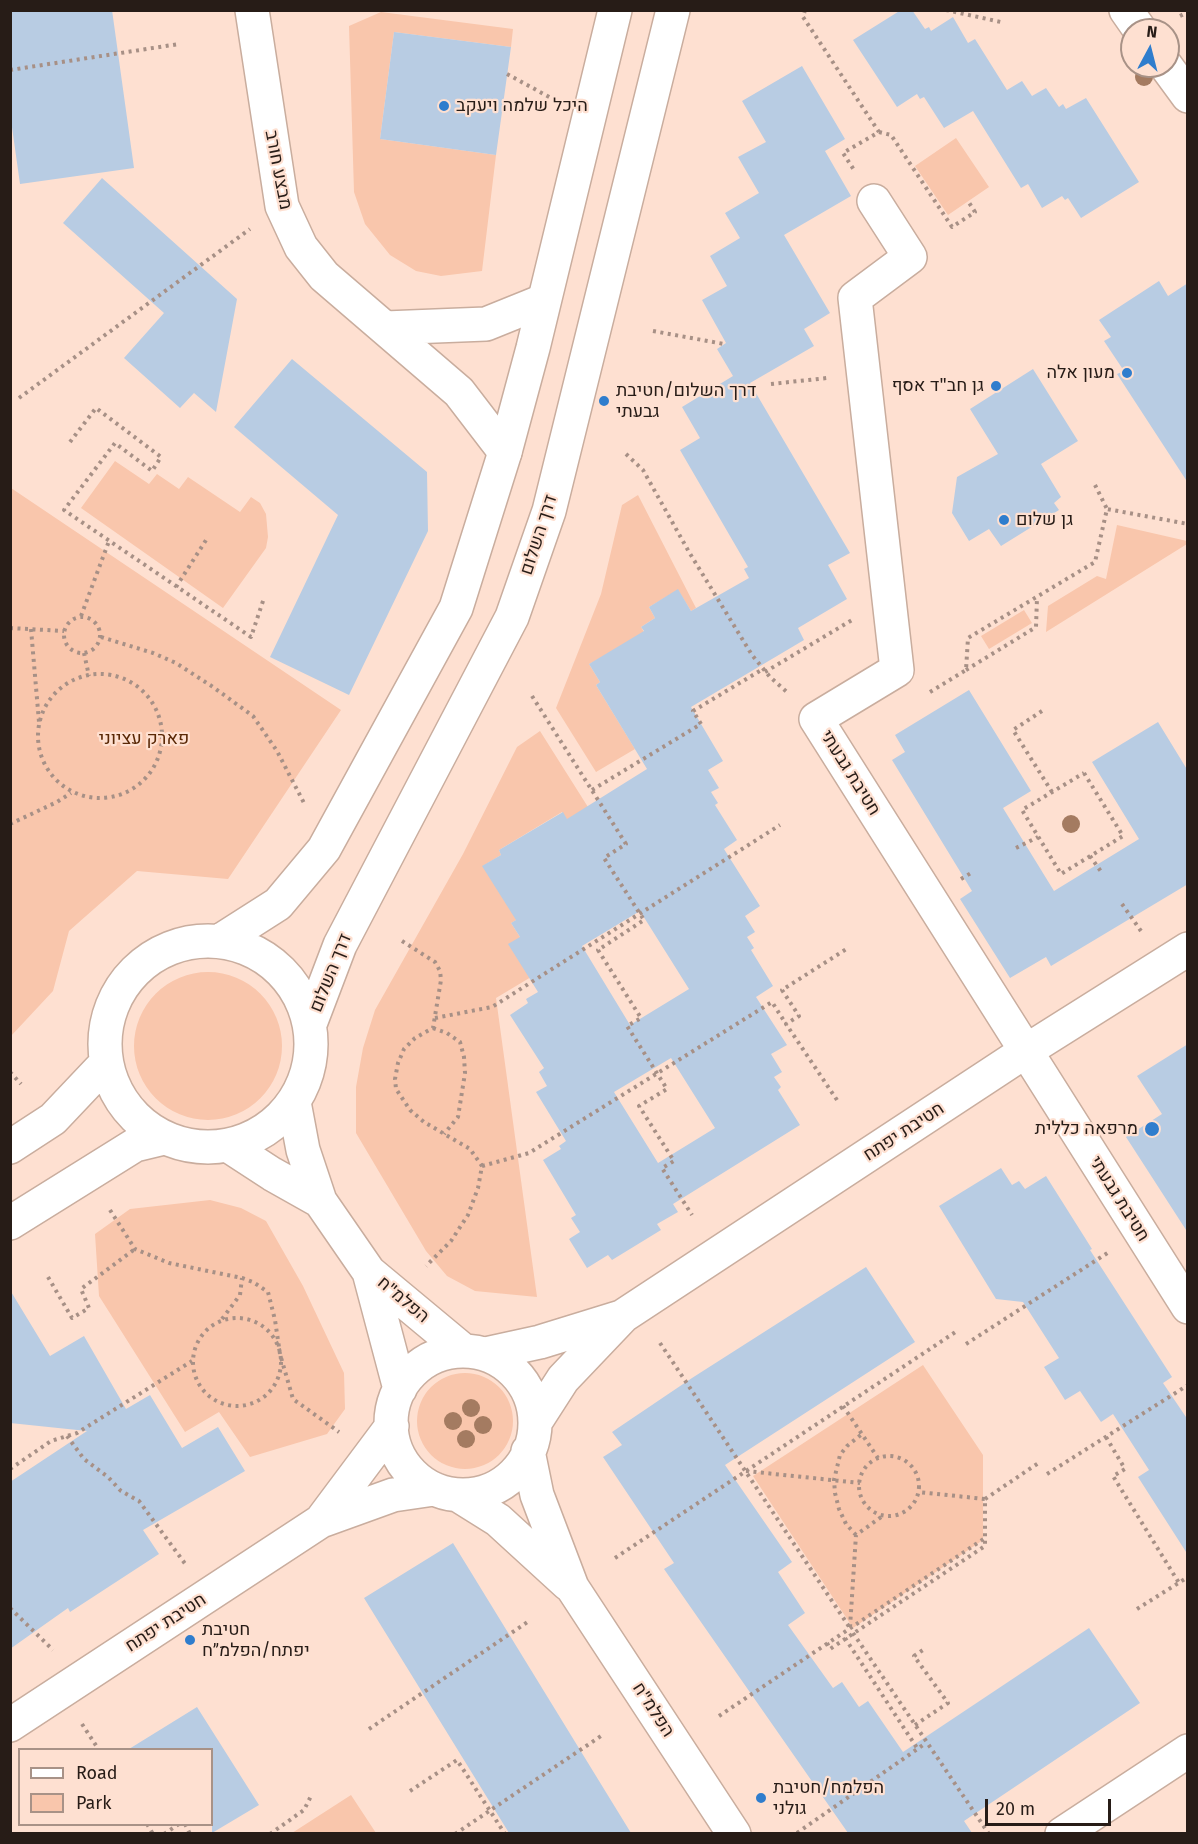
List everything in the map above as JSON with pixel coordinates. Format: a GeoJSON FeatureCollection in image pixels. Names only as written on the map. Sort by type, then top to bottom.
{"type":"FeatureCollection","features":[{"type":"Feature","properties":{"kind":"street","name":"מבצע חורב"},"geometry":{"type":"LineString","coordinates":[[252,10],[282,206],[301,247],[324,276],[459,392],[505,452]]}},
{"type":"Feature","properties":{"kind":"street"},"geometry":{"type":"LineString","coordinates":[[220,941],[278,904],[324,849],[456,608],[505,452],[615,10]]}},
{"type":"Feature","properties":{"kind":"street","name":"דרך השלום"},"geometry":{"type":"LineString","coordinates":[[310,1024],[340,945],[512,617],[549,511],[673,10]]}},
{"type":"Feature","properties":{"kind":"street"},"geometry":{"type":"LineString","coordinates":[[1175,78],[1188,96]]}},
{"type":"Feature","properties":{"kind":"street","name":"חטיבת גבעתי"},"geometry":{"type":"LineString","coordinates":[[874,201],[910,257],[855,298],[897,670],[816,719],[1188,1307]]}},
{"type":"Feature","properties":{"kind":"street"},"geometry":{"type":"LineString","coordinates":[[385,328],[486,324],[543,301]]}},
{"type":"Feature","properties":{"kind":"street"},"geometry":{"type":"LineString","coordinates":[[220,941],[252,950],[279,968],[299,993],[310,1024],[312,1056],[303,1087],[294,1102],[286,1114],[260,1134],[229,1146],[196,1147],[164,1138],[136,1119],[116,1093],[106,1063],[105,1031],[114,1000],[132,973],[158,953],[188,942],[220,941]]}},
{"type":"Feature","properties":{"kind":"street","name":"חטיבת יפתח"},"geometry":{"type":"LineString","coordinates":[[532,1437],[563,1379],[622,1316],[1026,1051],[1188,949]]}},
{"type":"Feature","properties":{"kind":"street"},"geometry":{"type":"LineString","coordinates":[[10,1147],[53,1119],[106,1063]]}},
{"type":"Feature","properties":{"kind":"street","name":"הפלמ\"ח"},"geometry":{"type":"LineString","coordinates":[[294,1102],[303,1150],[320,1200],[369,1272],[475,1353]]}},
{"type":"Feature","properties":{"kind":"street"},"geometry":{"type":"LineString","coordinates":[[10,1223],[135,1145],[164,1138]]}},
{"type":"Feature","properties":{"kind":"street","name":"הפלמ\"ח"},"geometry":{"type":"LineString","coordinates":[[229,1146],[272,1174],[320,1200]]}},
{"type":"Feature","properties":{"kind":"street","name":"הפלמ\"ח"},"geometry":{"type":"LineString","coordinates":[[369,1272],[400,1389]]}},
{"type":"Feature","properties":{"kind":"street","name":"חטיבת יפתח"},"geometry":{"type":"LineString","coordinates":[[475,1353],[540,1342],[622,1316]]}},
{"type":"Feature","properties":{"kind":"street"},"geometry":{"type":"LineString","coordinates":[[443,1353],[475,1353],[504,1364],[519,1377],[531,1398],[532,1437],[521,1466],[504,1483],[482,1493],[446,1492],[414,1476],[399,1457],[392,1437],[391,1415],[397,1395],[408,1376],[424,1362],[443,1353]]}},
{"type":"Feature","properties":{"kind":"street","name":"חטיבת יפתח"},"geometry":{"type":"LineString","coordinates":[[321,1521],[392,1426]]}},
{"type":"Feature","properties":{"kind":"street","name":"הפלמ\"ח"},"geometry":{"type":"LineString","coordinates":[[532,1437],[537,1495],[572,1587],[734,1833]]}},
{"type":"Feature","properties":{"kind":"street","name":"חטיבת יפתח"},"geometry":{"type":"LineString","coordinates":[[10,1725],[321,1521],[393,1495],[446,1492]]}},
{"type":"Feature","properties":{"kind":"street","name":"הפלמ\"ח"},"geometry":{"type":"LineString","coordinates":[[446,1492],[498,1520],[572,1587]]}},
{"type":"Feature","properties":{"kind":"street"},"geometry":{"type":"LineString","coordinates":[[1062,1833],[1188,1751]]}},
{"type":"Feature","properties":{"kind":"path"},"geometry":{"type":"LineString","coordinates":[[805,10],[803,17],[879,132],[891,135],[952,227],[975,212],[968,201]]}},
{"type":"Feature","properties":{"kind":"path"},"geometry":{"type":"LineString","coordinates":[[946,10],[1001,22]]}},
{"type":"Feature","properties":{"kind":"path"},"geometry":{"type":"LineString","coordinates":[[1180,16],[1188,12]]}},
{"type":"Feature","properties":{"kind":"path"},"geometry":{"type":"LineString","coordinates":[[10,70],[179,44]]}},
{"type":"Feature","properties":{"kind":"path"},"geometry":{"type":"LineString","coordinates":[[507,74],[551,98]]}},
{"type":"Feature","properties":{"kind":"path"},"geometry":{"type":"LineString","coordinates":[[874,201],[843,153],[879,132]]}},
{"type":"Feature","properties":{"kind":"path"},"geometry":{"type":"LineString","coordinates":[[19,398],[282,206]]}},
{"type":"Feature","properties":{"kind":"path"},"geometry":{"type":"LineString","coordinates":[[653,332],[724,344]]}},
{"type":"Feature","properties":{"kind":"path"},"geometry":{"type":"LineString","coordinates":[[771,384],[864,374]]}},
{"type":"Feature","properties":{"kind":"path"},"geometry":{"type":"LineString","coordinates":[[70,442],[96,408],[161,457],[152,471],[115,443],[64,510],[250,637],[264,598]]}},
{"type":"Feature","properties":{"kind":"path"},"geometry":{"type":"LineString","coordinates":[[626,454],[643,470],[689,552],[752,655],[764,670],[816,719]]}},
{"type":"Feature","properties":{"kind":"path"},"geometry":{"type":"LineString","coordinates":[[966,670],[968,638],[1095,562],[1107,509],[1095,485]]}},
{"type":"Feature","properties":{"kind":"path"},"geometry":{"type":"LineString","coordinates":[[1107,509],[1188,524]]}},
{"type":"Feature","properties":{"kind":"path"},"geometry":{"type":"LineString","coordinates":[[176,587],[208,537]]}},
{"type":"Feature","properties":{"kind":"path"},"geometry":{"type":"LineString","coordinates":[[81,616],[109,541]]}},
{"type":"Feature","properties":{"kind":"path"},"geometry":{"type":"LineString","coordinates":[[924,696],[1036,627],[1037,597]]}},
{"type":"Feature","properties":{"kind":"path"},"geometry":{"type":"LineString","coordinates":[[592,790],[701,724],[693,711],[889,598]]}},
{"type":"Feature","properties":{"kind":"path"},"geometry":{"type":"LineString","coordinates":[[81,616],[93,619],[101,636],[96,648],[84,653],[72,651],[65,642],[64,631],[70,621],[81,616]]}},
{"type":"Feature","properties":{"kind":"path"},"geometry":{"type":"LineString","coordinates":[[10,628],[64,631]]}},
{"type":"Feature","properties":{"kind":"path"},"geometry":{"type":"LineString","coordinates":[[31,629],[39,722],[37,742],[43,761],[54,779],[72,792],[92,798],[114,797],[134,790],[149,776],[160,757],[163,736],[159,715],[148,696],[134,683],[116,675],[96,674],[76,678],[59,689],[46,704],[39,722]]}},
{"type":"Feature","properties":{"kind":"path"},"geometry":{"type":"LineString","coordinates":[[101,636],[176,663],[253,716],[277,751],[305,804]]}},
{"type":"Feature","properties":{"kind":"path"},"geometry":{"type":"LineString","coordinates":[[84,653],[89,676]]}},
{"type":"Feature","properties":{"kind":"path"},"geometry":{"type":"LineString","coordinates":[[532,696],[626,844],[604,858],[644,920],[598,950],[641,1018],[627,1026],[666,1089],[639,1106],[674,1161],[662,1168],[692,1215]]}},
{"type":"Feature","properties":{"kind":"path"},"geometry":{"type":"LineString","coordinates":[[1042,711],[1013,730],[1052,792]]}},
{"type":"Feature","properties":{"kind":"path"},"geometry":{"type":"LineString","coordinates":[[1084,773],[1123,836],[1061,874],[1022,810],[1052,792],[1084,773]]}},
{"type":"Feature","properties":{"kind":"path"},"geometry":{"type":"LineString","coordinates":[[10,824],[57,802],[72,792]]}},
{"type":"Feature","properties":{"kind":"path"},"geometry":{"type":"LineString","coordinates":[[435,1018],[492,1007],[780,825]]}},
{"type":"Feature","properties":{"kind":"path"},"geometry":{"type":"LineString","coordinates":[[1017,848],[1038,837]]}},
{"type":"Feature","properties":{"kind":"path"},"geometry":{"type":"LineString","coordinates":[[1090,856],[1102,873]]}},
{"type":"Feature","properties":{"kind":"path"},"geometry":{"type":"LineString","coordinates":[[1122,904],[1141,931]]}},
{"type":"Feature","properties":{"kind":"path"},"geometry":{"type":"LineString","coordinates":[[402,941],[435,962],[440,971],[441,980],[433,1028]]}},
{"type":"Feature","properties":{"kind":"path"},"geometry":{"type":"LineString","coordinates":[[786,1024],[799,1016],[782,990],[848,948]]}},
{"type":"Feature","properties":{"kind":"path"},"geometry":{"type":"LineString","coordinates":[[482,1166],[529,1153],[772,1002],[837,1100]]}},
{"type":"Feature","properties":{"kind":"path"},"geometry":{"type":"LineString","coordinates":[[426,1266],[451,1241],[468,1215],[478,1188],[482,1166],[470,1149],[444,1134],[410,1110],[396,1089],[398,1063],[404,1049],[415,1038],[433,1028],[447,1033],[460,1042],[464,1057],[465,1073],[458,1117],[444,1134]]}},
{"type":"Feature","properties":{"kind":"path"},"geometry":{"type":"LineString","coordinates":[[10,1072],[21,1084]]}},
{"type":"Feature","properties":{"kind":"path"},"geometry":{"type":"LineString","coordinates":[[110,1210],[135,1249],[169,1263],[242,1278],[268,1292],[275,1320],[280,1354],[282,1368],[278,1382],[268,1394],[255,1402],[241,1406],[225,1405],[202,1390],[195,1377],[192,1361],[200,1336],[210,1325],[221,1320],[238,1317],[252,1320],[265,1327],[275,1338],[280,1354],[293,1400],[344,1437]]}},
{"type":"Feature","properties":{"kind":"path"},"geometry":{"type":"LineString","coordinates":[[966,1344],[1140,1232]]}},
{"type":"Feature","properties":{"kind":"path"},"geometry":{"type":"LineString","coordinates":[[48,1277],[72,1318],[89,1308],[81,1289],[135,1249]]}},
{"type":"Feature","properties":{"kind":"path"},"geometry":{"type":"LineString","coordinates":[[221,1320],[240,1295],[242,1278]]}},
{"type":"Feature","properties":{"kind":"path"},"geometry":{"type":"LineString","coordinates":[[615,1558],[957,1331]]}},
{"type":"Feature","properties":{"kind":"path"},"geometry":{"type":"LineString","coordinates":[[660,1343],[850,1628]]}},
{"type":"Feature","properties":{"kind":"path"},"geometry":{"type":"LineString","coordinates":[[11,1466],[51,1441],[77,1433],[192,1361]]}},
{"type":"Feature","properties":{"kind":"path"},"geometry":{"type":"LineString","coordinates":[[1047,1474],[1188,1385]]}},
{"type":"Feature","properties":{"kind":"path"},"geometry":{"type":"LineString","coordinates":[[843,1406],[878,1458]]}},
{"type":"Feature","properties":{"kind":"path"},"geometry":{"type":"LineString","coordinates":[[850,1628],[856,1535],[846,1524],[839,1509],[834,1480],[840,1455],[862,1434]]}},
{"type":"Feature","properties":{"kind":"path"},"geometry":{"type":"LineString","coordinates":[[67,1436],[84,1459],[108,1477],[121,1491],[139,1501],[208,1595]]}},
{"type":"Feature","properties":{"kind":"path"},"geometry":{"type":"LineString","coordinates":[[1106,1437],[1125,1469],[1113,1476],[1179,1583]]}},
{"type":"Feature","properties":{"kind":"path"},"geometry":{"type":"LineString","coordinates":[[878,1458],[898,1458],[907,1462],[918,1479],[918,1492],[910,1507],[902,1513],[884,1515],[866,1506],[861,1498],[860,1483],[864,1470],[870,1462],[878,1458]]}},
{"type":"Feature","properties":{"kind":"path"},"geometry":{"type":"LineString","coordinates":[[918,1492],[984,1499],[1040,1462]]}},
{"type":"Feature","properties":{"kind":"path"},"geometry":{"type":"LineString","coordinates":[[745,1471],[860,1483]]}},
{"type":"Feature","properties":{"kind":"path"},"geometry":{"type":"LineString","coordinates":[[827,1643],[830,1649],[985,1546],[984,1499]]}},
{"type":"Feature","properties":{"kind":"path"},"geometry":{"type":"LineString","coordinates":[[856,1535],[884,1515]]}},
{"type":"Feature","properties":{"kind":"path"},"geometry":{"type":"LineString","coordinates":[[719,1716],[985,1538]]}},
{"type":"Feature","properties":{"kind":"path"},"geometry":{"type":"LineString","coordinates":[[1137,1609],[1188,1577]]}},
{"type":"Feature","properties":{"kind":"path"},"geometry":{"type":"LineString","coordinates":[[10,1608],[82,1677]]}},
{"type":"Feature","properties":{"kind":"path"},"geometry":{"type":"LineString","coordinates":[[369,1729],[529,1622]]}},
{"type":"Feature","properties":{"kind":"path"},"geometry":{"type":"LineString","coordinates":[[853,1633],[989,1833]]}},
{"type":"Feature","properties":{"kind":"path"},"geometry":{"type":"LineString","coordinates":[[845,1638],[917,1749]]}},
{"type":"Feature","properties":{"kind":"path"},"geometry":{"type":"LineString","coordinates":[[915,1725],[948,1703],[914,1656],[926,1648]]}},
{"type":"Feature","properties":{"kind":"path"},"geometry":{"type":"LineString","coordinates":[[82,1723],[98,1748]]}},
{"type":"Feature","properties":{"kind":"path"},"geometry":{"type":"LineString","coordinates":[[455,1833],[601,1736]]}},
{"type":"Feature","properties":{"kind":"path"},"geometry":{"type":"LineString","coordinates":[[797,1833],[926,1743]]}},
{"type":"Feature","properties":{"kind":"path"},"geometry":{"type":"LineString","coordinates":[[410,1791],[457,1760],[505,1833]]}},
{"type":"Feature","properties":{"kind":"path"},"geometry":{"type":"LineString","coordinates":[[270,1833],[304,1810],[312,1794]]}},
{"type":"Feature","properties":{"kind":"green space"},"geometry":{"type":"Polygon","coordinates":[[[381,12],[513,29],[511,47],[394,32],[380,139],[496,155],[482,271],[441,276],[416,271],[390,255],[365,224],[354,192],[349,26],[381,12]]]}},
{"type":"Feature","properties":{"kind":"green space"},"geometry":{"type":"Polygon","coordinates":[[[956,138],[989,187],[948,215],[915,166],[956,138]]]}},
{"type":"Feature","properties":{"kind":"green space"},"geometry":{"type":"Polygon","coordinates":[[[115,461],[149,484],[157,474],[179,489],[188,477],[240,512],[251,497],[260,503],[266,514],[268,537],[266,548],[223,608],[81,508],[115,461]]]}},
{"type":"Feature","properties":{"kind":"green space","name":"פארק עציוני"},"geometry":{"type":"Polygon","coordinates":[[[11,488],[341,710],[228,879],[137,871],[69,931],[53,991],[11,1036],[11,488]]]}},
{"type":"Feature","properties":{"kind":"green space"},"geometry":{"type":"Polygon","coordinates":[[[638,495],[696,608],[691,611],[678,590],[649,607],[655,618],[641,627],[647,637],[589,664],[600,682],[596,685],[635,749],[596,772],[556,708],[601,594],[622,505],[638,495]]]}},
{"type":"Feature","properties":{"kind":"green space"},"geometry":{"type":"Polygon","coordinates":[[[1117,525],[1187,541],[1187,544],[1046,632],[1048,606],[1097,576],[1106,579],[1117,525]]]}},
{"type":"Feature","properties":{"kind":"green space"},"geometry":{"type":"Polygon","coordinates":[[[1024,610],[1032,623],[989,649],[981,636],[1024,610]]]}},
{"type":"Feature","properties":{"kind":"green space"},"geometry":{"type":"Polygon","coordinates":[[[540,731],[605,834],[584,846],[562,812],[499,850],[501,855],[483,866],[527,914],[511,923],[520,937],[551,965],[496,998],[537,1297],[475,1291],[447,1276],[426,1251],[356,1133],[356,1087],[363,1048],[375,1010],[463,854],[517,747],[540,731]]]}},
{"type":"Feature","properties":{"kind":"green space"},"geometry":{"type":"Polygon","coordinates":[[[208,972],[222,973],[236,978],[249,984],[260,994],[270,1005],[276,1018],[281,1032],[281,1060],[276,1074],[270,1087],[260,1098],[249,1108],[236,1114],[222,1119],[208,1120],[194,1119],[180,1114],[167,1108],[156,1098],[146,1087],[140,1074],[135,1060],[134,1046],[135,1032],[140,1018],[146,1005],[156,994],[167,984],[180,978],[194,973],[208,972]]]}},
{"type":"Feature","properties":{"kind":"green space"},"geometry":{"type":"Polygon","coordinates":[[[210,1200],[241,1208],[266,1221],[303,1286],[344,1373],[345,1409],[327,1434],[250,1457],[219,1412],[185,1432],[99,1296],[95,1234],[130,1209],[210,1200]]]}},
{"type":"Feature","properties":{"kind":"green space"},"geometry":{"type":"Polygon","coordinates":[[[923,1365],[983,1455],[983,1540],[853,1628],[753,1476],[923,1365]]]}},
{"type":"Feature","properties":{"kind":"green space"},"geometry":{"type":"Polygon","coordinates":[[[465,1373],[483,1377],[499,1387],[509,1403],[513,1421],[509,1439],[499,1455],[483,1465],[465,1469],[447,1465],[431,1455],[421,1439],[417,1421],[421,1403],[431,1387],[447,1377],[465,1373]]]}},
{"type":"Feature","properties":{"kind":"green space"},"geometry":{"type":"Polygon","coordinates":[[[351,1795],[376,1833],[292,1833],[351,1795]]]}},
{"type":"Feature","properties":{"kind":"building"},"geometry":{"type":"Polygon","coordinates":[[[10,10],[112,10],[134,168],[20,184],[10,113],[10,10]]]}},
{"type":"Feature","properties":{"kind":"building"},"geometry":{"type":"Polygon","coordinates":[[[901,10],[912,10],[925,29],[929,27],[931,31],[953,17],[968,43],[975,39],[1007,90],[1022,81],[1032,96],[1046,88],[1059,107],[1063,104],[1066,109],[1086,98],[1139,182],[1081,218],[1068,198],[1065,200],[1062,196],[1042,208],[1028,184],[1021,188],[973,111],[944,128],[924,97],[920,99],[917,94],[897,107],[853,40],[901,10]]]}},
{"type":"Feature","properties":{"kind":"building","name":"היכל שלמה ויעקב"},"geometry":{"type":"Polygon","coordinates":[[[394,32],[511,47],[496,155],[380,139],[394,32]]]}},
{"type":"Feature","properties":{"kind":"building"},"geometry":{"type":"Polygon","coordinates":[[[802,66],[845,139],[825,151],[851,196],[784,235],[830,313],[804,329],[814,346],[750,383],[850,553],[828,565],[847,599],[798,628],[804,640],[691,707],[723,761],[708,770],[719,788],[711,792],[718,803],[715,805],[737,840],[724,849],[760,906],[745,916],[755,932],[747,937],[754,948],[751,950],[773,986],[756,997],[787,1045],[771,1054],[782,1072],[774,1077],[781,1087],[778,1090],[800,1125],[673,1204],[678,1212],[657,1224],[661,1230],[612,1260],[608,1255],[587,1268],[569,1239],[580,1232],[571,1218],[576,1215],[543,1160],[561,1149],[559,1146],[566,1141],[536,1092],[547,1086],[539,1072],[544,1068],[510,1015],[528,1003],[526,999],[538,992],[508,944],[520,937],[511,923],[516,920],[482,866],[501,855],[499,850],[563,812],[567,819],[647,769],[596,685],[600,682],[589,664],[644,631],[641,627],[655,618],[649,607],[678,589],[691,611],[749,578],[744,569],[748,567],[680,450],[700,438],[682,407],[733,376],[717,349],[726,343],[702,300],[727,286],[710,256],[740,238],[725,213],[759,193],[738,157],[766,142],[742,101],[802,66]],[[640,911],[582,946],[630,1025],[689,989],[640,911]],[[671,1058],[614,1092],[658,1163],[715,1128],[671,1058]]]}},
{"type":"Feature","properties":{"kind":"building"},"geometry":{"type":"Polygon","coordinates":[[[102,178],[237,299],[216,412],[194,393],[180,408],[124,358],[164,313],[63,223],[102,178]]]}},
{"type":"Feature","properties":{"kind":"building"},"geometry":{"type":"Polygon","coordinates":[[[1159,281],[1168,296],[1188,283],[1188,483],[1117,374],[1124,371],[1104,341],[1111,337],[1099,320],[1159,281]]]}},
{"type":"Feature","properties":{"kind":"building"},"geometry":{"type":"Polygon","coordinates":[[[292,359],[427,472],[428,531],[349,695],[270,657],[338,515],[234,427],[292,359]]]}},
{"type":"Feature","properties":{"kind":"building"},"geometry":{"type":"Polygon","coordinates":[[[1033,369],[1078,441],[1041,464],[1061,497],[1054,503],[1059,510],[1001,546],[989,529],[969,541],[952,513],[957,477],[998,454],[970,409],[1033,369]]]}},
{"type":"Feature","properties":{"kind":"building"},"geometry":{"type":"Polygon","coordinates":[[[969,690],[1031,791],[1003,808],[1054,891],[1139,839],[1092,762],[1158,722],[1188,771],[1188,884],[1051,966],[1046,957],[1010,978],[960,899],[972,891],[892,760],[905,752],[895,735],[969,690]]]}},
{"type":"Feature","properties":{"kind":"building"},"geometry":{"type":"Polygon","coordinates":[[[1188,1044],[1188,1233],[1126,1137],[1162,1114],[1137,1076],[1188,1044]]]}},
{"type":"Feature","properties":{"kind":"building"},"geometry":{"type":"Polygon","coordinates":[[[1001,1168],[1012,1185],[1019,1181],[1025,1189],[1046,1176],[1092,1249],[1090,1250],[1172,1377],[1163,1383],[1188,1420],[1188,1555],[1138,1477],[1149,1470],[1113,1414],[1101,1422],[1080,1391],[1065,1400],[1044,1367],[1059,1358],[1023,1302],[996,1299],[939,1206],[1001,1168]]]}},
{"type":"Feature","properties":{"kind":"building"},"geometry":{"type":"Polygon","coordinates":[[[866,1267],[915,1342],[725,1465],[792,1562],[778,1572],[805,1613],[788,1625],[833,1688],[842,1682],[859,1707],[868,1701],[903,1752],[1089,1628],[1140,1703],[964,1821],[972,1833],[848,1833],[664,1569],[674,1563],[603,1457],[622,1445],[612,1432],[866,1267]]]}},
{"type":"Feature","properties":{"kind":"building"},"geometry":{"type":"Polygon","coordinates":[[[10,1290],[50,1356],[84,1336],[126,1409],[150,1395],[182,1448],[218,1427],[245,1471],[143,1530],[159,1554],[70,1612],[68,1608],[10,1649],[10,1482],[87,1431],[10,1423],[10,1290]]]}},
{"type":"Feature","properties":{"kind":"building"},"geometry":{"type":"Polygon","coordinates":[[[453,1543],[631,1833],[509,1833],[364,1598],[453,1543]]]}},
{"type":"Feature","properties":{"kind":"building"},"geometry":{"type":"Polygon","coordinates":[[[197,1707],[259,1805],[212,1833],[213,1748],[131,1748],[197,1707]]]}},
{"type":"Feature","properties":{"kind":"place","name":"היכל שלמה ויעקב"},"geometry":{"type":"Point","coordinates":[444,106]}},
{"type":"Feature","properties":{"kind":"place","name":"מעון אלה"},"geometry":{"type":"Point","coordinates":[1127,373]}},
{"type":"Feature","properties":{"kind":"place","name":"גן חב\"ד אסף"},"geometry":{"type":"Point","coordinates":[996,386]}},
{"type":"Feature","properties":{"kind":"place","name":"דרך השלום/חטיבת גבעתי"},"geometry":{"type":"Point","coordinates":[604,401]}},
{"type":"Feature","properties":{"kind":"place","name":"גן שלום"},"geometry":{"type":"Point","coordinates":[1004,520]}},
{"type":"Feature","properties":{"kind":"place","name":"מרפאה כללית"},"geometry":{"type":"Point","coordinates":[1152,1129]}},
{"type":"Feature","properties":{"kind":"place","name":"חטיבת יפתח/הפלמ״ח"},"geometry":{"type":"Point","coordinates":[190,1640]}},
{"type":"Feature","properties":{"kind":"place","name":"הפלמח/חטיבת גולני"},"geometry":{"type":"Point","coordinates":[761,1798]}}]}
